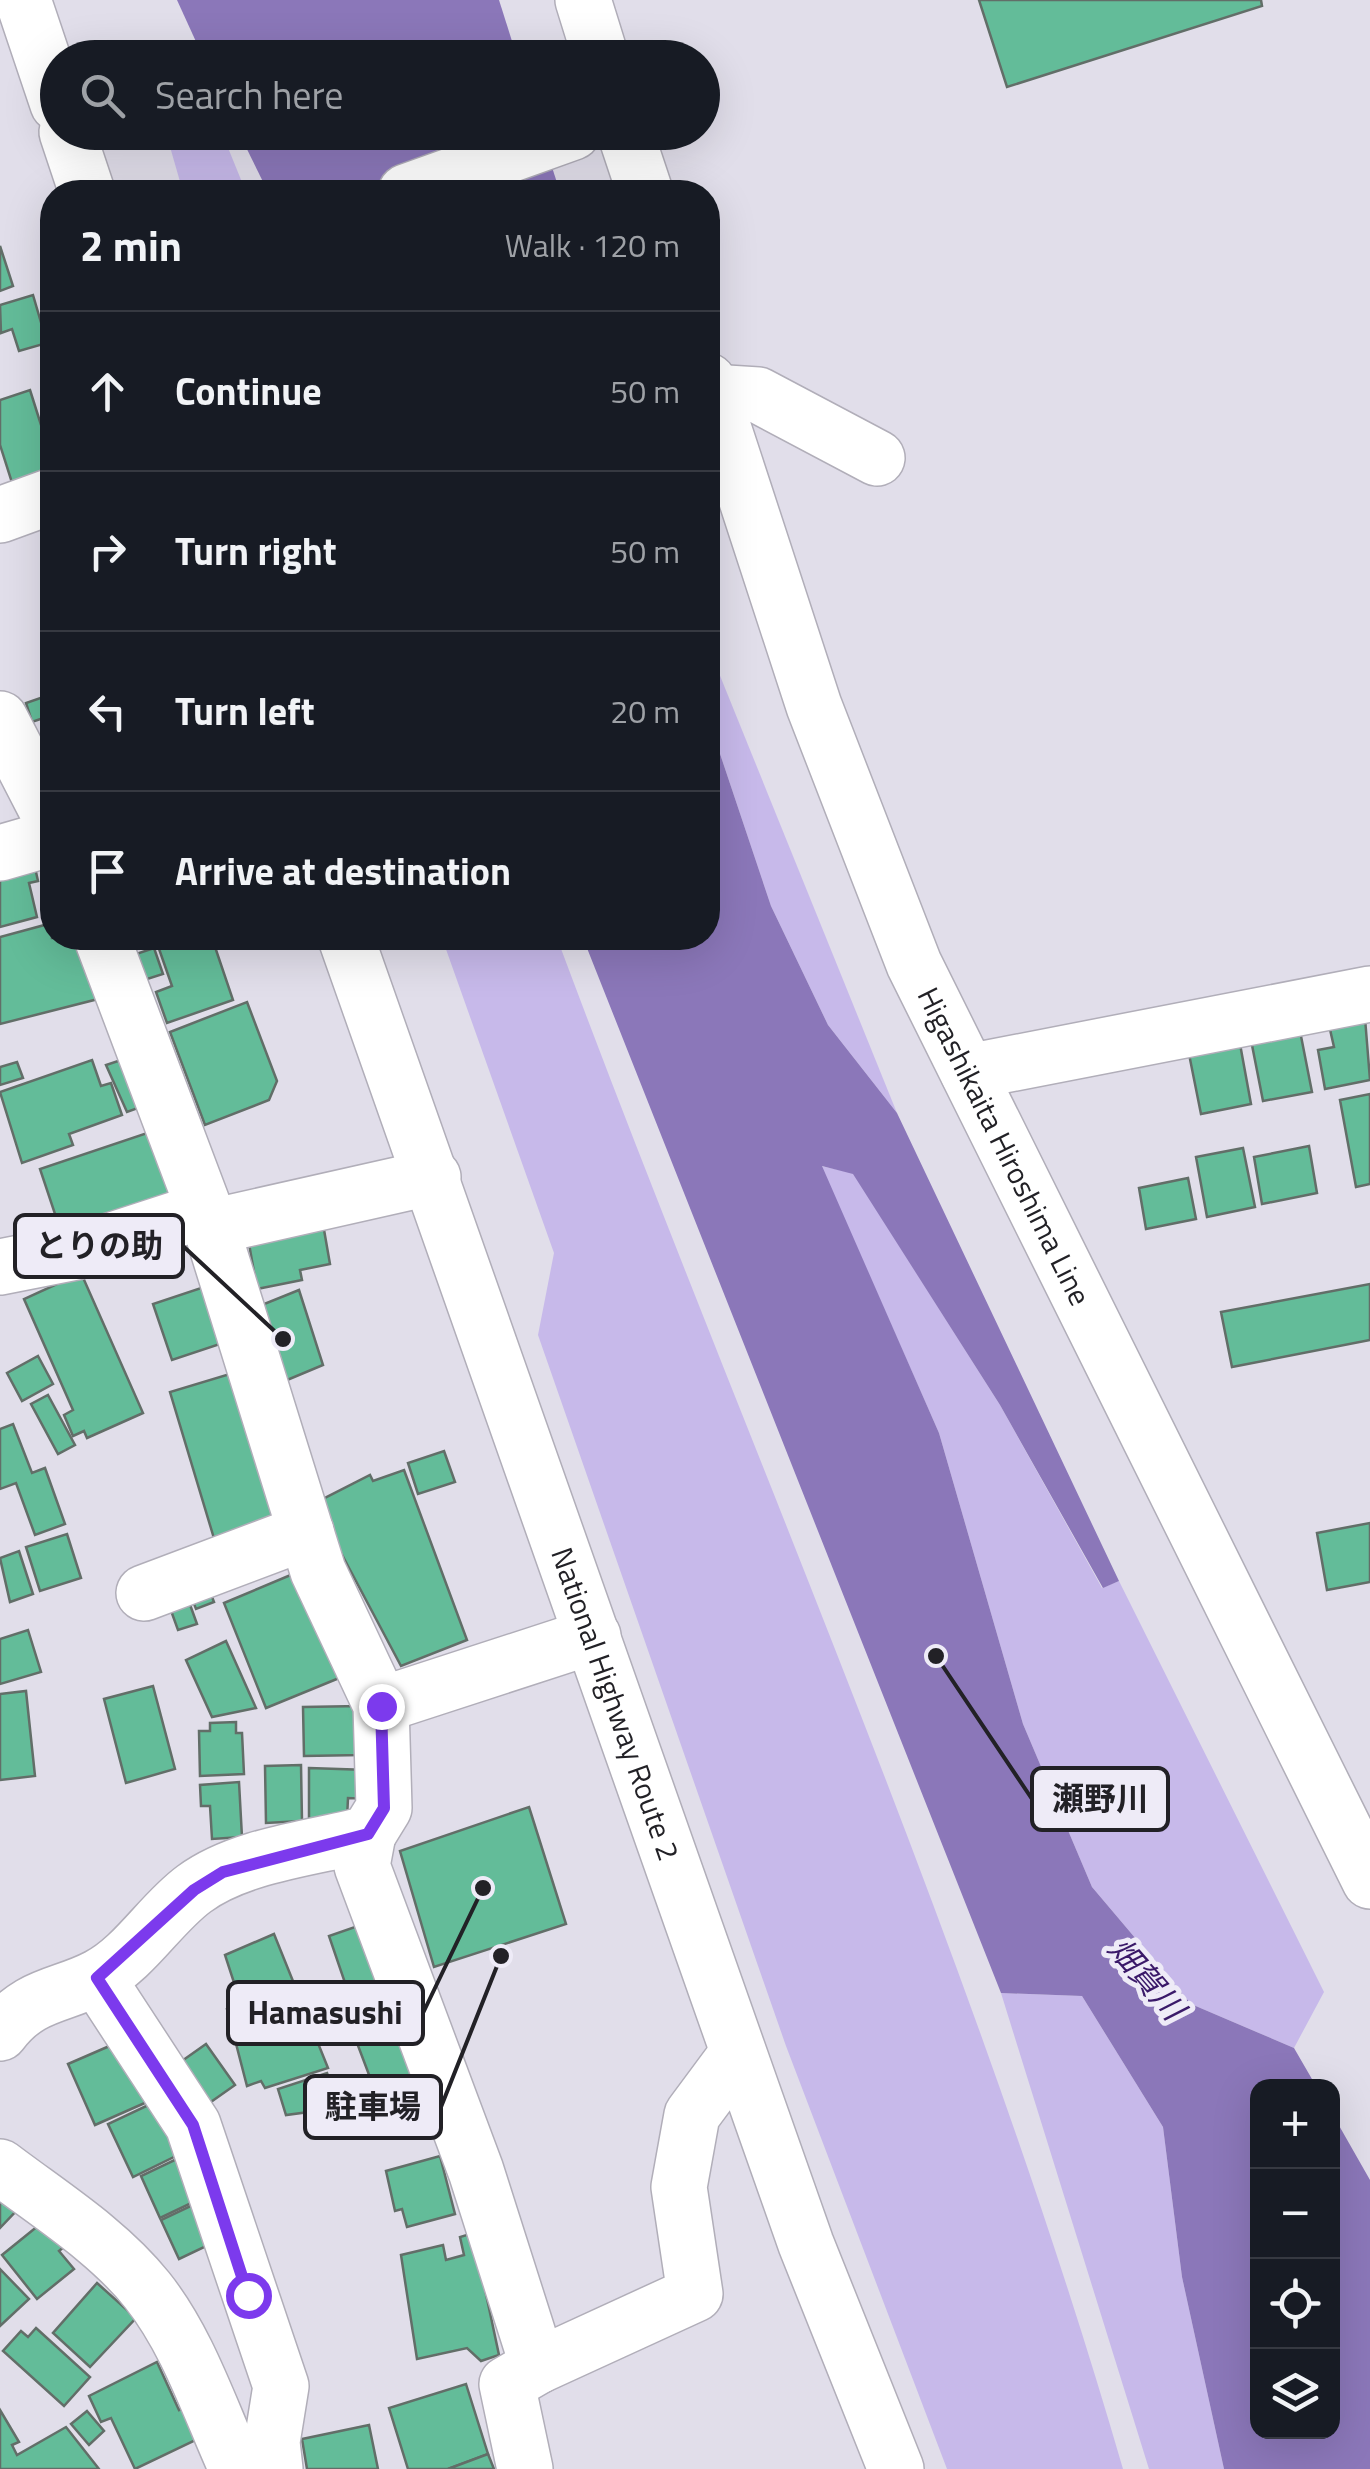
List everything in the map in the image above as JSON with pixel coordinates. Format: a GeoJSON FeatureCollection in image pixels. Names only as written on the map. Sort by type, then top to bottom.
{"type":"FeatureCollection","features":[{"type":"Feature","properties":{"kind":"main road"},"geometry":{"type":"LineString","coordinates":[[23,0],[40,51]]}},
{"type":"Feature","properties":{"kind":"main road"},"geometry":{"type":"LineString","coordinates":[[583,0],[595,40]]}},
{"type":"Feature","properties":{"kind":"main road"},"geometry":{"type":"LineString","coordinates":[[73,150],[83,180]]}},
{"type":"Feature","properties":{"kind":"main road"},"geometry":{"type":"LineString","coordinates":[[440,180],[524,150]]}},
{"type":"Feature","properties":{"kind":"main road"},"geometry":{"type":"LineString","coordinates":[[631,150],[641,180]]}},
{"type":"Feature","properties":{"kind":"main road"},"geometry":{"type":"LineString","coordinates":[[720,389],[758,395],[876,458]]}},
{"type":"Feature","properties":{"kind":"main road","name":"Higashikaita Hiroshima Line"},"geometry":{"type":"LineString","coordinates":[[720,420],[814,706],[914,964],[1370,1881]]}},
{"type":"Feature","properties":{"kind":"main road"},"geometry":{"type":"LineString","coordinates":[[0,514],[40,500]]}},
{"type":"Feature","properties":{"kind":"main road"},"geometry":{"type":"LineString","coordinates":[[0,719],[40,797]]}},
{"type":"Feature","properties":{"kind":"main road"},"geometry":{"type":"LineString","coordinates":[[0,853],[40,841]]}},
{"type":"Feature","properties":{"kind":"main road"},"geometry":{"type":"LineString","coordinates":[[107,950],[208,1218],[318,1571],[381,1706],[384,1808],[368,1834],[362,1866],[476,2171],[538,2366]]}},
{"type":"Feature","properties":{"kind":"main road","name":"National Highway Route 2"},"geometry":{"type":"LineString","coordinates":[[350,950],[806,2244],[896,2469]]}},
{"type":"Feature","properties":{"kind":"main road"},"geometry":{"type":"LineString","coordinates":[[968,1072],[1370,994]]}},
{"type":"Feature","properties":{"kind":"main road"},"geometry":{"type":"LineString","coordinates":[[0,1267],[208,1218],[433,1177]]}},
{"type":"Feature","properties":{"kind":"main road"},"geometry":{"type":"LineString","coordinates":[[144,1592],[306,1532]]}},
{"type":"Feature","properties":{"kind":"main road"},"geometry":{"type":"LineString","coordinates":[[381,1706],[593,1636]]}},
{"type":"Feature","properties":{"kind":"main road"},"geometry":{"type":"LineString","coordinates":[[0,2033],[10,2020],[53,1991],[97,1978],[194,1890],[223,1872],[368,1834]]}},
{"type":"Feature","properties":{"kind":"main road"},"geometry":{"type":"LineString","coordinates":[[97,1978],[193,2125],[281,2386],[272,2442],[275,2469]]}},
{"type":"Feature","properties":{"kind":"main road"},"geometry":{"type":"LineString","coordinates":[[525,2469],[506,2384],[695,2294],[679,2187],[692,2116],[738,2053]]}},
{"type":"Feature","properties":{"kind":"main road"},"geometry":{"type":"LineString","coordinates":[[0,2166],[117,2258],[149,2292],[190,2364],[237,2469]]}},
{"type":"Feature","properties":{"kind":"shaded area"},"geometry":{"type":"Polygon","coordinates":[[[171,150],[229,150],[241,180],[180,180],[171,150]]]}},
{"type":"Feature","properties":{"kind":"shaded area"},"geometry":{"type":"Polygon","coordinates":[[[720,676],[897,1113],[828,1025],[771,906],[720,754],[720,676]]]}},
{"type":"Feature","properties":{"kind":"shaded area"},"geometry":{"type":"Polygon","coordinates":[[[446,950],[562,950],[927,1889],[1063,2274],[1123,2469],[947,2469],[786,2046],[538,1335],[554,1253],[446,950]]]}},
{"type":"Feature","properties":{"kind":"shaded area"},"geometry":{"type":"Polygon","coordinates":[[[821,1166],[853,1173],[1000,1405],[1102,1588],[1119,1581],[1324,1992],[1294,2048],[1191,2004],[1092,1887],[1023,1724],[939,1433],[821,1166]]]}},
{"type":"Feature","properties":{"kind":"shaded area"},"geometry":{"type":"Polygon","coordinates":[[[1001,1993],[1082,1996],[1163,2127],[1182,2277],[1224,2469],[1149,2469],[1001,1993]]]}},
{"type":"Feature","properties":{"kind":"water"},"geometry":{"type":"Polygon","coordinates":[[[177,0],[499,0],[512,40],[195,40],[177,0]]]}},
{"type":"Feature","properties":{"kind":"water"},"geometry":{"type":"Polygon","coordinates":[[[247,150],[546,150],[556,180],[262,180],[247,150]]]}},
{"type":"Feature","properties":{"kind":"water","name":"畑賀川"},"geometry":{"type":"Polygon","coordinates":[[[720,754],[771,906],[828,1025],[897,1113],[1119,1581],[1103,1588],[1000,1405],[853,1174],[822,1166],[939,1433],[1023,1724],[1092,1887],[1191,2004],[1294,2048],[1312,2079],[1250,2079],[1250,2439],[1340,2439],[1340,2127],[1370,2180],[1370,2469],[1224,2469],[1182,2277],[1163,2127],[1082,1996],[1001,1993],[588,950],[720,950],[720,754]]]}},
{"type":"Feature","properties":{"kind":"building"},"geometry":{"type":"Polygon","coordinates":[[[979,0],[1261,0],[1262,6],[1007,87],[979,0]]]}},
{"type":"Feature","properties":{"kind":"building"},"geometry":{"type":"Polygon","coordinates":[[[0,246],[13,286],[0,291],[0,246]]]}},
{"type":"Feature","properties":{"kind":"building"},"geometry":{"type":"Polygon","coordinates":[[[33,295],[40,319],[40,345],[19,351],[12,329],[1,333],[0,305],[33,295]]]}},
{"type":"Feature","properties":{"kind":"building"},"geometry":{"type":"Polygon","coordinates":[[[30,390],[40,422],[40,480],[14,489],[0,445],[0,400],[30,390]]]}},
{"type":"Feature","properties":{"kind":"building"},"geometry":{"type":"Polygon","coordinates":[[[40,698],[40,719],[32,722],[26,703],[40,698]]]}},
{"type":"Feature","properties":{"kind":"building"},"geometry":{"type":"Polygon","coordinates":[[[34,863],[38,881],[29,883],[37,917],[0,927],[0,872],[34,863]]]}},
{"type":"Feature","properties":{"kind":"building"},"geometry":{"type":"Polygon","coordinates":[[[40,926],[40,950],[89,950],[102,998],[0,1024],[0,937],[40,926]]]}},
{"type":"Feature","properties":{"kind":"building"},"geometry":{"type":"Polygon","coordinates":[[[155,950],[163,974],[141,981],[133,955],[155,950]]]}},
{"type":"Feature","properties":{"kind":"building"},"geometry":{"type":"Polygon","coordinates":[[[159,950],[216,950],[233,1000],[167,1023],[156,992],[172,986],[159,950]]]}},
{"type":"Feature","properties":{"kind":"building"},"geometry":{"type":"Polygon","coordinates":[[[247,1002],[277,1081],[269,1100],[205,1125],[170,1032],[247,1002]]]}},
{"type":"Feature","properties":{"kind":"building"},"geometry":{"type":"Polygon","coordinates":[[[1365,1018],[1370,1080],[1325,1089],[1318,1050],[1334,1047],[1329,1025],[1365,1018]]]}},
{"type":"Feature","properties":{"kind":"building"},"geometry":{"type":"Polygon","coordinates":[[[1300,1031],[1312,1092],[1263,1101],[1251,1040],[1300,1031]]]}},
{"type":"Feature","properties":{"kind":"building"},"geometry":{"type":"Polygon","coordinates":[[[1240,1044],[1251,1104],[1201,1114],[1189,1054],[1240,1044]]]}},
{"type":"Feature","properties":{"kind":"building"},"geometry":{"type":"Polygon","coordinates":[[[133,1056],[149,1104],[127,1112],[106,1065],[133,1056]]]}},
{"type":"Feature","properties":{"kind":"building"},"geometry":{"type":"Polygon","coordinates":[[[92,1060],[101,1086],[111,1083],[122,1115],[69,1134],[73,1145],[22,1163],[0,1092],[92,1060]]]}},
{"type":"Feature","properties":{"kind":"building"},"geometry":{"type":"Polygon","coordinates":[[[17,1062],[23,1078],[0,1085],[0,1067],[17,1062]]]}},
{"type":"Feature","properties":{"kind":"building"},"geometry":{"type":"Polygon","coordinates":[[[1370,1094],[1370,1184],[1356,1187],[1340,1100],[1370,1094]]]}},
{"type":"Feature","properties":{"kind":"building"},"geometry":{"type":"Polygon","coordinates":[[[162,1128],[184,1194],[62,1235],[40,1169],[162,1128]]]}},
{"type":"Feature","properties":{"kind":"building"},"geometry":{"type":"Polygon","coordinates":[[[1309,1146],[1317,1193],[1262,1204],[1254,1157],[1309,1146]]]}},
{"type":"Feature","properties":{"kind":"building"},"geometry":{"type":"Polygon","coordinates":[[[1243,1148],[1255,1207],[1207,1217],[1196,1157],[1243,1148]]]}},
{"type":"Feature","properties":{"kind":"building"},"geometry":{"type":"Polygon","coordinates":[[[1188,1178],[1196,1219],[1146,1229],[1139,1188],[1188,1178]]]}},
{"type":"Feature","properties":{"kind":"building"},"geometry":{"type":"Polygon","coordinates":[[[323,1224],[330,1264],[300,1270],[302,1280],[257,1289],[248,1238],[323,1224]]]}},
{"type":"Feature","properties":{"kind":"building"},"geometry":{"type":"Polygon","coordinates":[[[81,1273],[143,1413],[87,1438],[84,1431],[73,1436],[64,1415],[73,1410],[24,1299],[81,1273]]]}},
{"type":"Feature","properties":{"kind":"building"},"geometry":{"type":"Polygon","coordinates":[[[1370,1284],[1370,1340],[1232,1367],[1221,1312],[1370,1284]]]}},
{"type":"Feature","properties":{"kind":"building"},"geometry":{"type":"Polygon","coordinates":[[[207,1286],[226,1342],[172,1360],[153,1304],[207,1286]]]}},
{"type":"Feature","properties":{"kind":"building"},"geometry":{"type":"Polygon","coordinates":[[[299,1290],[323,1365],[268,1388],[242,1313],[299,1290]]]}},
{"type":"Feature","properties":{"kind":"building"},"geometry":{"type":"Polygon","coordinates":[[[38,1356],[53,1384],[22,1401],[7,1373],[38,1356]]]}},
{"type":"Feature","properties":{"kind":"building"},"geometry":{"type":"Polygon","coordinates":[[[243,1370],[289,1523],[216,1545],[170,1392],[243,1370]]]}},
{"type":"Feature","properties":{"kind":"building"},"geometry":{"type":"Polygon","coordinates":[[[48,1395],[75,1445],[58,1454],[31,1404],[48,1395]]]}},
{"type":"Feature","properties":{"kind":"building"},"geometry":{"type":"Polygon","coordinates":[[[13,1424],[32,1473],[45,1468],[65,1524],[35,1535],[16,1483],[0,1489],[0,1429],[13,1424]]]}},
{"type":"Feature","properties":{"kind":"building"},"geometry":{"type":"Polygon","coordinates":[[[444,1451],[455,1482],[418,1494],[408,1463],[444,1451]]]}},
{"type":"Feature","properties":{"kind":"building"},"geometry":{"type":"Polygon","coordinates":[[[404,1470],[467,1640],[401,1666],[339,1549],[323,1499],[370,1475],[373,1481],[404,1470]]]}},
{"type":"Feature","properties":{"kind":"building"},"geometry":{"type":"Polygon","coordinates":[[[1370,1523],[1370,1582],[1327,1590],[1317,1533],[1370,1523]]]}},
{"type":"Feature","properties":{"kind":"building"},"geometry":{"type":"Polygon","coordinates":[[[67,1534],[81,1578],[40,1591],[26,1547],[67,1534]]]}},
{"type":"Feature","properties":{"kind":"building"},"geometry":{"type":"Polygon","coordinates":[[[19,1551],[33,1594],[10,1602],[0,1558],[19,1551]]]}},
{"type":"Feature","properties":{"kind":"building"},"geometry":{"type":"Polygon","coordinates":[[[305,1569],[349,1674],[266,1708],[224,1603],[305,1569]]]}},
{"type":"Feature","properties":{"kind":"building"},"geometry":{"type":"Polygon","coordinates":[[[207,1584],[214,1602],[196,1609],[189,1591],[207,1584]]]}},
{"type":"Feature","properties":{"kind":"building"},"geometry":{"type":"Polygon","coordinates":[[[184,1588],[197,1624],[178,1630],[165,1594],[184,1588]]]}},
{"type":"Feature","properties":{"kind":"building"},"geometry":{"type":"Polygon","coordinates":[[[28,1630],[41,1672],[0,1684],[0,1639],[28,1630]]]}},
{"type":"Feature","properties":{"kind":"building"},"geometry":{"type":"Polygon","coordinates":[[[226,1641],[256,1708],[212,1717],[186,1660],[226,1641]]]}},
{"type":"Feature","properties":{"kind":"building"},"geometry":{"type":"Polygon","coordinates":[[[153,1686],[175,1769],[126,1783],[104,1699],[153,1686]]]}},
{"type":"Feature","properties":{"kind":"building"},"geometry":{"type":"Polygon","coordinates":[[[26,1691],[35,1776],[0,1780],[0,1694],[26,1691]]]}},
{"type":"Feature","properties":{"kind":"building"},"geometry":{"type":"Polygon","coordinates":[[[360,1706],[361,1755],[304,1756],[303,1707],[360,1706]]]}},
{"type":"Feature","properties":{"kind":"building"},"geometry":{"type":"Polygon","coordinates":[[[236,1722],[236,1733],[242,1733],[244,1774],[200,1776],[199,1731],[210,1731],[210,1723],[236,1722]]]}},
{"type":"Feature","properties":{"kind":"building"},"geometry":{"type":"Polygon","coordinates":[[[301,1765],[302,1821],[266,1823],[265,1766],[301,1765]]]}},
{"type":"Feature","properties":{"kind":"building"},"geometry":{"type":"Polygon","coordinates":[[[309,1768],[368,1770],[368,1799],[348,1798],[347,1819],[309,1819],[309,1768]]]}},
{"type":"Feature","properties":{"kind":"building"},"geometry":{"type":"Polygon","coordinates":[[[239,1782],[242,1837],[212,1839],[210,1806],[201,1806],[200,1785],[239,1782]]]}},
{"type":"Feature","properties":{"kind":"building"},"geometry":{"type":"Polygon","coordinates":[[[529,1807],[566,1924],[434,1967],[400,1851],[529,1807]]]}},
{"type":"Feature","properties":{"kind":"building"},"geometry":{"type":"Polygon","coordinates":[[[375,1920],[403,2002],[357,2018],[329,1936],[375,1920]]]}},
{"type":"Feature","properties":{"kind":"building"},"geometry":{"type":"Polygon","coordinates":[[[274,1934],[328,2068],[265,2088],[261,2081],[247,2086],[227,2009],[241,2004],[225,1955],[274,1934]]]}},
{"type":"Feature","properties":{"kind":"building"},"geometry":{"type":"Polygon","coordinates":[[[409,2023],[436,2097],[385,2117],[357,2043],[409,2023]]]}},
{"type":"Feature","properties":{"kind":"building"},"geometry":{"type":"Polygon","coordinates":[[[121,2041],[147,2102],[95,2125],[68,2064],[121,2041]]]}},
{"type":"Feature","properties":{"kind":"building"},"geometry":{"type":"Polygon","coordinates":[[[206,2044],[235,2085],[208,2104],[179,2063],[206,2044]]]}},
{"type":"Feature","properties":{"kind":"building"},"geometry":{"type":"Polygon","coordinates":[[[327,2073],[339,2108],[286,2115],[278,2089],[327,2073]]]}},
{"type":"Feature","properties":{"kind":"building"},"geometry":{"type":"Polygon","coordinates":[[[159,2100],[184,2152],[133,2177],[108,2124],[159,2100]]]}},
{"type":"Feature","properties":{"kind":"building"},"geometry":{"type":"Polygon","coordinates":[[[183,2156],[202,2198],[160,2218],[141,2176],[183,2156]]]}},
{"type":"Feature","properties":{"kind":"building"},"geometry":{"type":"Polygon","coordinates":[[[440,2156],[455,2214],[407,2227],[402,2209],[395,2211],[386,2171],[440,2156]]]}},
{"type":"Feature","properties":{"kind":"building"},"geometry":{"type":"Polygon","coordinates":[[[0,2185],[17,2210],[0,2228],[0,2185]]]}},
{"type":"Feature","properties":{"kind":"building"},"geometry":{"type":"Polygon","coordinates":[[[199,2202],[217,2241],[179,2259],[161,2220],[199,2202]]]}},
{"type":"Feature","properties":{"kind":"building"},"geometry":{"type":"Polygon","coordinates":[[[44,2221],[65,2246],[59,2251],[74,2269],[37,2299],[2,2255],[44,2221]]]}},
{"type":"Feature","properties":{"kind":"building"},"geometry":{"type":"Polygon","coordinates":[[[473,2233],[499,2355],[481,2361],[467,2348],[417,2359],[401,2255],[443,2245],[446,2260],[464,2255],[460,2237],[473,2233]]]}},
{"type":"Feature","properties":{"kind":"building"},"geometry":{"type":"Polygon","coordinates":[[[0,2269],[29,2299],[0,2326],[0,2269]]]}},
{"type":"Feature","properties":{"kind":"building"},"geometry":{"type":"Polygon","coordinates":[[[97,2283],[136,2318],[90,2367],[53,2333],[97,2283]]]}},
{"type":"Feature","properties":{"kind":"building"},"geometry":{"type":"Polygon","coordinates":[[[36,2328],[90,2377],[64,2406],[3,2351],[21,2331],[28,2337],[36,2328]]]}},
{"type":"Feature","properties":{"kind":"building"},"geometry":{"type":"Polygon","coordinates":[[[157,2362],[179,2410],[186,2407],[200,2438],[135,2469],[111,2418],[101,2422],[89,2396],[157,2362]]]}},
{"type":"Feature","properties":{"kind":"building"},"geometry":{"type":"Polygon","coordinates":[[[466,2384],[488,2454],[448,2469],[408,2469],[389,2408],[466,2384]]]}},
{"type":"Feature","properties":{"kind":"building"},"geometry":{"type":"Polygon","coordinates":[[[0,2410],[19,2442],[12,2445],[17,2455],[66,2427],[99,2469],[0,2469],[0,2410]]]}},
{"type":"Feature","properties":{"kind":"building"},"geometry":{"type":"Polygon","coordinates":[[[87,2411],[104,2431],[89,2445],[71,2424],[87,2411]]]}},
{"type":"Feature","properties":{"kind":"building"},"geometry":{"type":"Polygon","coordinates":[[[369,2425],[378,2469],[307,2469],[302,2439],[369,2425]]]}},
{"type":"Feature","properties":{"kind":"building"},"geometry":{"type":"Polygon","coordinates":[[[488,2454],[494,2469],[448,2469],[488,2454]]]}},
{"type":"Feature","properties":{"kind":"place","name":"とりの助"},"geometry":{"type":"Point","coordinates":[283,1339]}},
{"type":"Feature","properties":{"kind":"place","name":"瀬野川"},"geometry":{"type":"Point","coordinates":[936,1656]}},
{"type":"Feature","properties":{"kind":"place","name":"Hamasushi"},"geometry":{"type":"Point","coordinates":[483,1888]}},
{"type":"Feature","properties":{"kind":"place","name":"駐車場"},"geometry":{"type":"Point","coordinates":[501,1956]}},
{"type":"Feature","properties":{"kind":"route"},"geometry":{"type":"LineString","coordinates":[[248,2295],[193,2125],[166,2078],[138,2043],[97,1978],[194,1890],[223,1872],[368,1834],[384,1808],[381,1706]]}}]}
